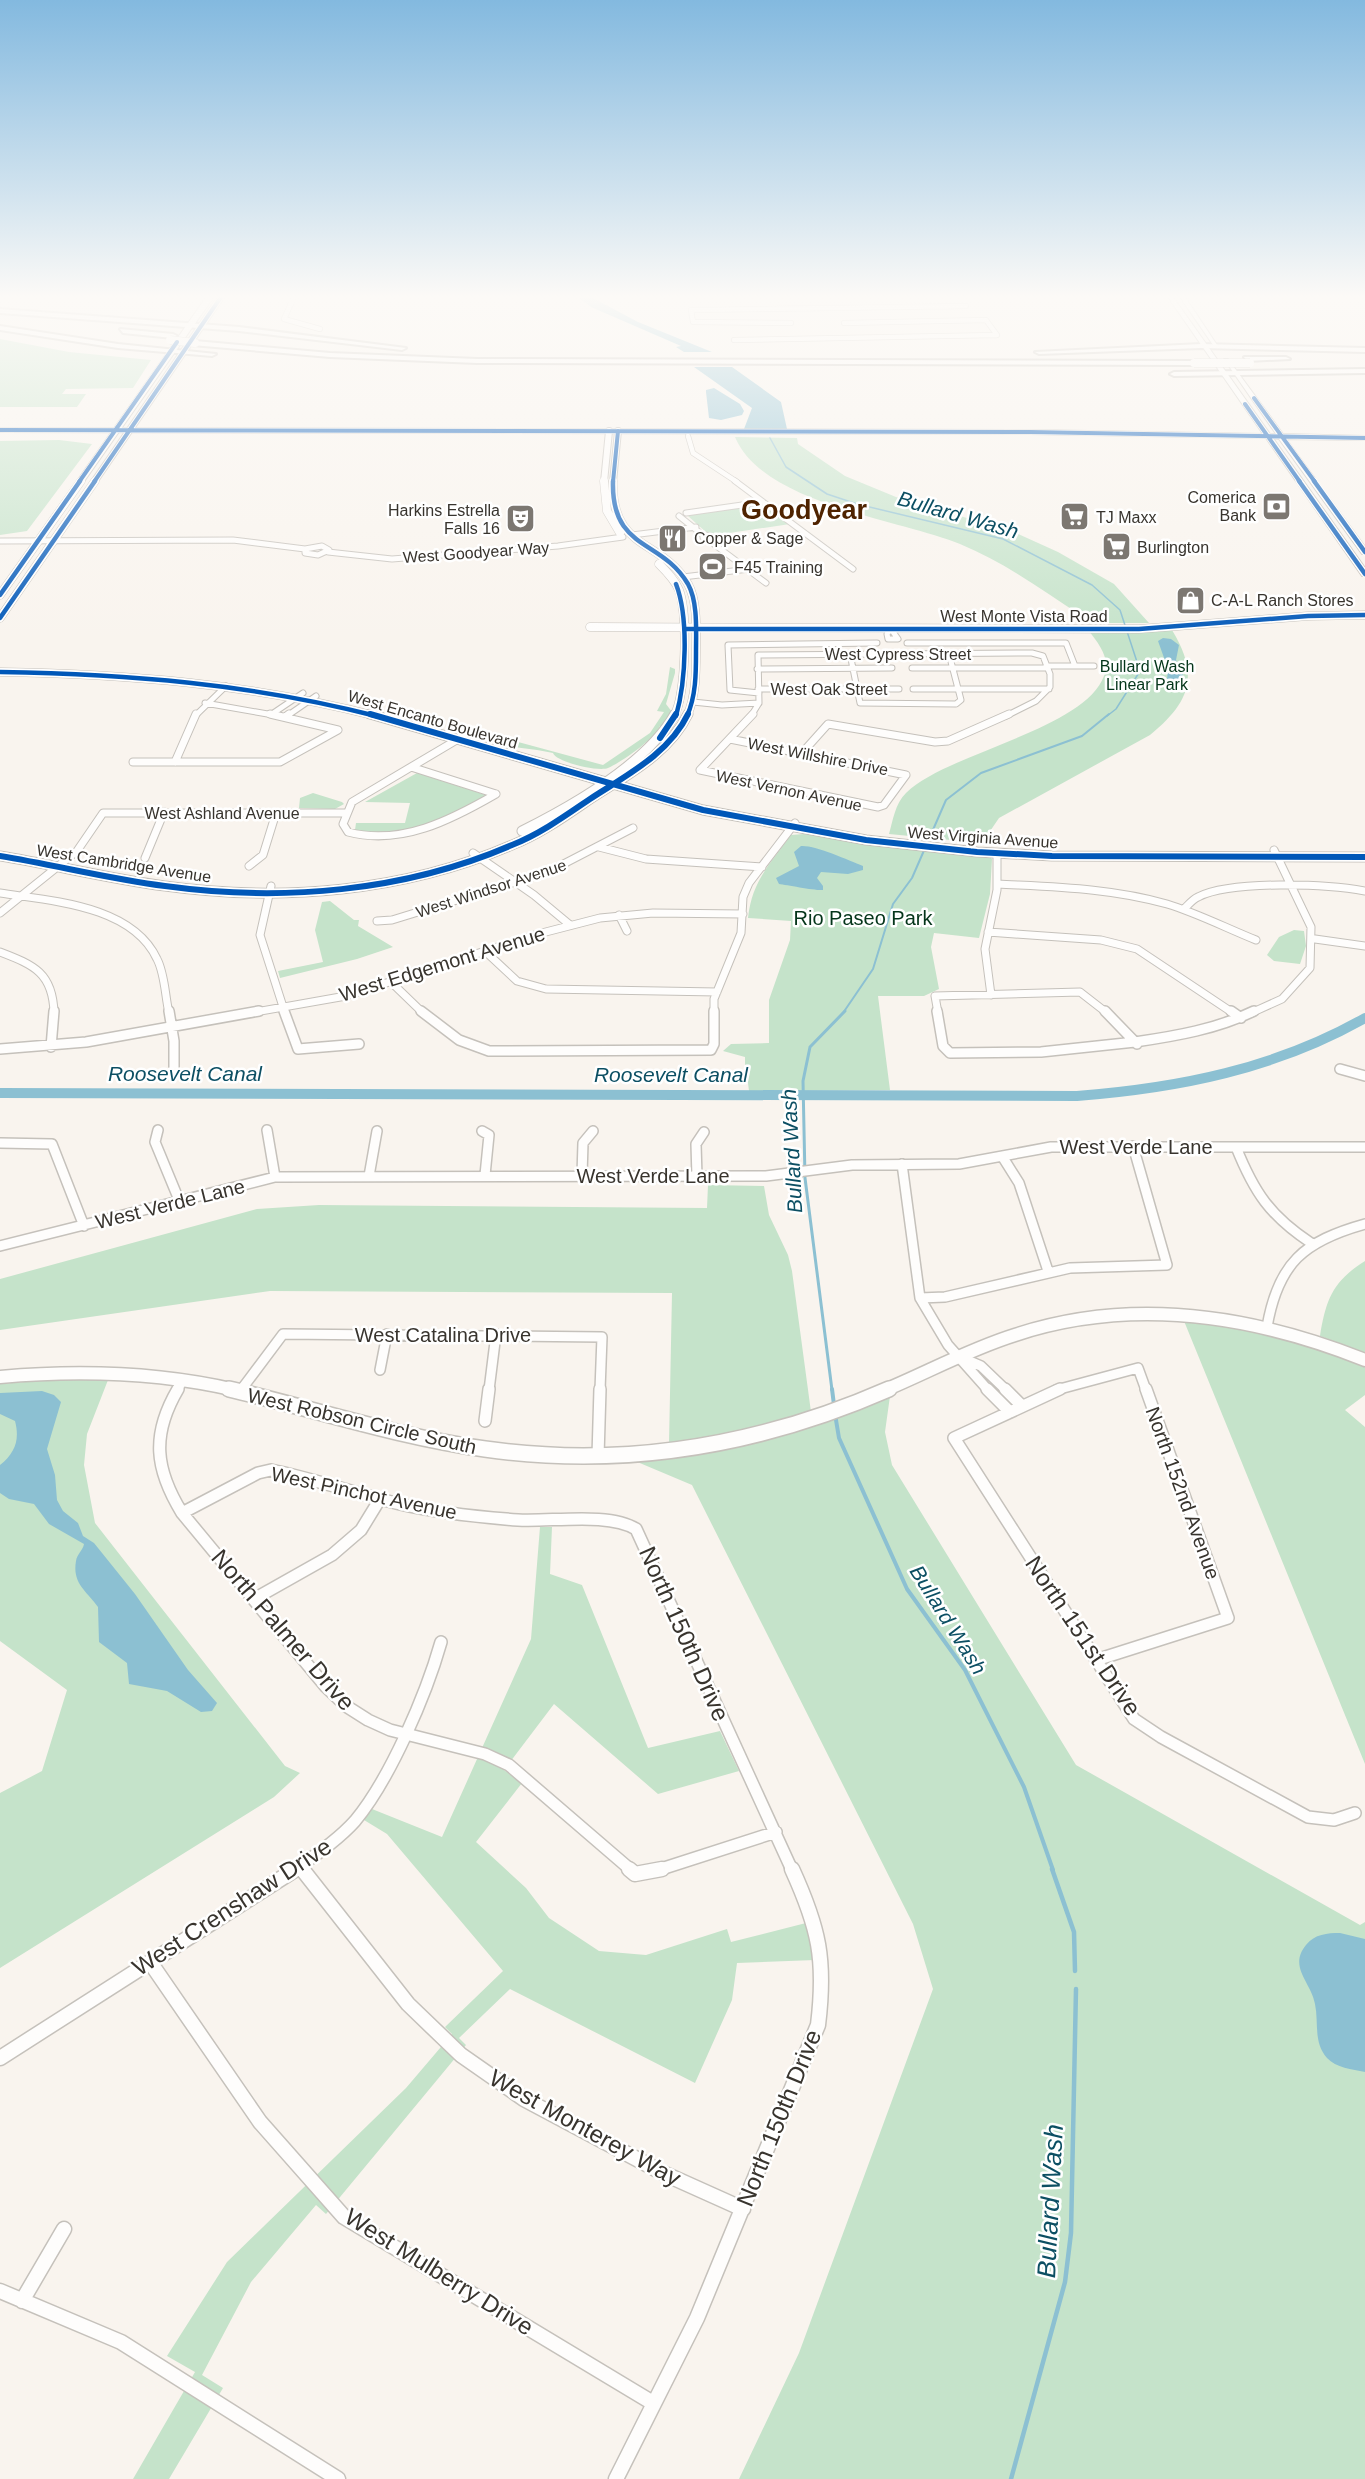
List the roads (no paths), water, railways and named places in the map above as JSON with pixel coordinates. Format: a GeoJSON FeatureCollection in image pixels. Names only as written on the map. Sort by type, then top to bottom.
{"type":"FeatureCollection","features":[{"type":"Feature","properties":{"kind":"main road"},"geometry":{"type":"LineString","coordinates":[[0,595],[127,413]]}},
{"type":"Feature","properties":{"kind":"main road"},"geometry":{"type":"LineString","coordinates":[[0,618],[141,413]]}},
{"type":"Feature","properties":{"kind":"main road"},"geometry":{"type":"LineString","coordinates":[[1251,413],[1365,574]]}},
{"type":"Feature","properties":{"kind":"main road"},"geometry":{"type":"LineString","coordinates":[[1265,413],[1365,552]]}},
{"type":"Feature","properties":{"kind":"main road"},"geometry":{"type":"LineString","coordinates":[[0,432],[297,431],[450,435],[532,431],[609,434]]}},
{"type":"Feature","properties":{"kind":"main road"},"geometry":{"type":"LineString","coordinates":[[248,435],[297,431]]}},
{"type":"Feature","properties":{"kind":"main road"},"geometry":{"type":"LineString","coordinates":[[128,432],[248,435],[924,432],[1365,440]]}},
{"type":"Feature","properties":{"kind":"main road"},"geometry":{"type":"LineString","coordinates":[[878,436],[924,432]]}},
{"type":"Feature","properties":{"kind":"main road"},"geometry":{"type":"LineString","coordinates":[[609,434],[603,502],[607,516],[623,537],[658,564],[674,580],[682,594],[683,626],[681,701],[675,718],[661,737],[610,781]]}},
{"type":"Feature","properties":{"kind":"main road"},"geometry":{"type":"LineString","coordinates":[[618,434],[688,436],[754,434]]}},
{"type":"Feature","properties":{"kind":"main road"},"geometry":{"type":"LineString","coordinates":[[610,781],[657,753],[672,739],[687,718],[693,702],[693,599],[683,577],[632,535],[619,520],[614,508],[618,434]]}},
{"type":"Feature","properties":{"kind":"main road"},"geometry":{"type":"LineString","coordinates":[[781,434],[1077,437],[1171,434],[1269,438]]}},
{"type":"Feature","properties":{"kind":"main road"},"geometry":{"type":"LineString","coordinates":[[86,472],[90,476],[86,484],[92,486]]}},
{"type":"Feature","properties":{"kind":"main road"},"geometry":{"type":"LineString","coordinates":[[76,487],[80,490],[72,505],[77,508]]}},
{"type":"Feature","properties":{"kind":"main road"},"geometry":{"type":"LineString","coordinates":[[623,537],[632,535]]}},
{"type":"Feature","properties":{"kind":"main road"},"geometry":{"type":"LineString","coordinates":[[1352,554],[1365,561]]}},
{"type":"Feature","properties":{"kind":"main road"},"geometry":{"type":"LineString","coordinates":[[10,582],[14,585],[4,600],[11,602]]}},
{"type":"Feature","properties":{"kind":"main road","name":"West Monte Vista Road"},"geometry":{"type":"LineString","coordinates":[[590,627],[1138,627],[1365,612]]}},
{"type":"Feature","properties":{"kind":"main road","name":"West Encanto Boulevard"},"geometry":{"type":"LineString","coordinates":[[0,670],[136,674],[230,681],[313,698],[461,737],[610,781]]}},
{"type":"Feature","properties":{"kind":"main road","name":"West Encanto Boulevard"},"geometry":{"type":"LineString","coordinates":[[136,674],[300,695]]}},
{"type":"Feature","properties":{"kind":"main road"},"geometry":{"type":"LineString","coordinates":[[681,701],[693,702]]}},
{"type":"Feature","properties":{"kind":"main road","name":"West Virginia Avenue"},"geometry":{"type":"LineString","coordinates":[[610,781],[793,826],[908,843],[1365,857]]}},
{"type":"Feature","properties":{"kind":"main road","name":"West Cambridge Avenue"},"geometry":{"type":"LineString","coordinates":[[0,856],[178,881],[270,889],[333,889],[392,881],[477,855],[610,781]]}},
{"type":"Feature","properties":{"kind":"main road","name":"West Virginia Avenue"},"geometry":{"type":"LineString","coordinates":[[948,846],[997,854],[1110,857],[1365,851]]}},
{"type":"Feature","properties":{"kind":"main road","name":"West Cambridge Avenue"},"geometry":{"type":"LineString","coordinates":[[0,849],[62,864]]}},
{"type":"Feature","properties":{"kind":"main road","name":"West Robson Circle South"},"geometry":{"type":"LineString","coordinates":[[0,1377],[101,1373],[183,1380],[455,1446],[540,1456],[598,1456],[692,1449],[776,1431],[835,1411],[960,1357],[1035,1328],[1106,1315],[1188,1314],[1267,1327],[1324,1344],[1365,1360]]}},
{"type":"Feature","properties":{"kind":"street"},"geometry":{"type":"LineString","coordinates":[[688,436],[693,453],[713,465],[853,568]]}},
{"type":"Feature","properties":{"kind":"street"},"geometry":{"type":"LineString","coordinates":[[763,502],[684,515],[694,526],[766,583]]}},
{"type":"Feature","properties":{"kind":"street"},"geometry":{"type":"LineString","coordinates":[[632,535],[694,526]]}},
{"type":"Feature","properties":{"kind":"street","name":"West Goodyear Way"},"geometry":{"type":"LineString","coordinates":[[55,540],[232,540],[305,549],[304,552],[310,555],[328,552],[392,559],[558,546],[623,537]]}},
{"type":"Feature","properties":{"kind":"street"},"geometry":{"type":"LineString","coordinates":[[0,540],[55,540]]}},
{"type":"Feature","properties":{"kind":"street"},"geometry":{"type":"LineString","coordinates":[[683,577],[749,569]]}},
{"type":"Feature","properties":{"kind":"street"},"geometry":{"type":"LineString","coordinates":[[890,627],[887,634],[888,639],[893,641],[896,654]]}},
{"type":"Feature","properties":{"kind":"street"},"geometry":{"type":"LineString","coordinates":[[777,654],[776,643],[877,643]]}},
{"type":"Feature","properties":{"kind":"street","name":"West Oak Street"},"geometry":{"type":"LineString","coordinates":[[776,643],[728,645],[732,692],[899,689]]}},
{"type":"Feature","properties":{"kind":"street"},"geometry":{"type":"LineString","coordinates":[[830,643],[833,654]]}},
{"type":"Feature","properties":{"kind":"street"},"geometry":{"type":"LineString","coordinates":[[907,643],[1066,643],[1075,666]]}},
{"type":"Feature","properties":{"kind":"street"},"geometry":{"type":"LineString","coordinates":[[954,643],[957,654]]}},
{"type":"Feature","properties":{"kind":"street","name":"West Cypress Street"},"geometry":{"type":"LineString","coordinates":[[756,669],[758,655],[777,654],[1038,654],[1043,656],[1047,667]]}},
{"type":"Feature","properties":{"kind":"street"},"geometry":{"type":"LineString","coordinates":[[850,654],[860,703],[960,703],[949,654]]}},
{"type":"Feature","properties":{"kind":"street"},"geometry":{"type":"LineString","coordinates":[[912,668],[1094,666]]}},
{"type":"Feature","properties":{"kind":"street"},"geometry":{"type":"LineString","coordinates":[[802,753],[828,724],[834,723],[941,743],[1026,707],[1049,689],[1051,680],[1047,667]]}},
{"type":"Feature","properties":{"kind":"street"},"geometry":{"type":"LineString","coordinates":[[730,739],[752,716],[759,703],[756,669],[892,668]]}},
{"type":"Feature","properties":{"kind":"street"},"geometry":{"type":"LineString","coordinates":[[175,762],[197,712],[226,686]]}},
{"type":"Feature","properties":{"kind":"street","name":"West Oak Street"},"geometry":{"type":"LineString","coordinates":[[913,689],[1049,689]]}},
{"type":"Feature","properties":{"kind":"street"},"geometry":{"type":"LineString","coordinates":[[272,714],[300,695]]}},
{"type":"Feature","properties":{"kind":"street"},"geometry":{"type":"LineString","coordinates":[[285,717],[313,698]]}},
{"type":"Feature","properties":{"kind":"street"},"geometry":{"type":"LineString","coordinates":[[693,702],[702,705],[759,703]]}},
{"type":"Feature","properties":{"kind":"street"},"geometry":{"type":"LineString","coordinates":[[133,762],[280,762],[338,730],[272,714],[205,703]]}},
{"type":"Feature","properties":{"kind":"street"},"geometry":{"type":"LineString","coordinates":[[411,767],[496,794],[469,810],[410,831],[370,838],[348,832],[344,824],[346,813],[352,802],[461,737]]}},
{"type":"Feature","properties":{"kind":"street","name":"West Willshire Drive"},"geometry":{"type":"LineString","coordinates":[[730,739],[906,776],[884,805],[878,807]]}},
{"type":"Feature","properties":{"kind":"street","name":"West Vernon Avenue"},"geometry":{"type":"LineString","coordinates":[[730,739],[700,770],[878,807]]}},
{"type":"Feature","properties":{"kind":"street","name":"West Ashland Avenue"},"geometry":{"type":"LineString","coordinates":[[62,864],[85,840],[99,816],[109,812],[346,813]]}},
{"type":"Feature","properties":{"kind":"street"},"geometry":{"type":"LineString","coordinates":[[145,858],[164,812]]}},
{"type":"Feature","properties":{"kind":"street"},"geometry":{"type":"LineString","coordinates":[[249,866],[262,855],[276,813]]}},
{"type":"Feature","properties":{"kind":"street"},"geometry":{"type":"LineString","coordinates":[[392,983],[449,1036],[467,1046],[489,1051],[711,1050],[714,1044],[712,1017],[717,992],[741,933],[743,897],[793,826]]}},
{"type":"Feature","properties":{"kind":"street","name":"West Windsor Avenue"},"geometry":{"type":"LineString","coordinates":[[377,921],[392,920],[516,883],[566,865],[633,828]]}},
{"type":"Feature","properties":{"kind":"street"},"geometry":{"type":"LineString","coordinates":[[599,847],[646,859],[762,867]]}},
{"type":"Feature","properties":{"kind":"street"},"geometry":{"type":"LineString","coordinates":[[1137,1044],[1113,1018],[1080,992],[935,996],[943,1046],[950,1053],[1055,1052],[1137,1044],[1241,1018],[1279,999],[1306,976],[1316,954],[1315,939],[1275,853]]}},
{"type":"Feature","properties":{"kind":"street"},"geometry":{"type":"LineString","coordinates":[[991,995],[985,949],[998,884],[997,854]]}},
{"type":"Feature","properties":{"kind":"street"},"geometry":{"type":"LineString","coordinates":[[477,855],[556,911],[570,925]]}},
{"type":"Feature","properties":{"kind":"street"},"geometry":{"type":"LineString","coordinates":[[0,913],[62,864]]}},
{"type":"Feature","properties":{"kind":"street"},"geometry":{"type":"LineString","coordinates":[[998,884],[1114,892],[1184,909],[1256,940]]}},
{"type":"Feature","properties":{"kind":"street"},"geometry":{"type":"LineString","coordinates":[[1184,909],[1197,897],[1219,889],[1342,887],[1365,891]]}},
{"type":"Feature","properties":{"kind":"street"},"geometry":{"type":"LineString","coordinates":[[270,889],[260,935],[261,944],[298,1048],[311,1050],[359,1044]]}},
{"type":"Feature","properties":{"kind":"street"},"geometry":{"type":"LineString","coordinates":[[0,892],[103,915],[137,935],[157,958],[172,1027],[176,1054],[174,1067]]}},
{"type":"Feature","properties":{"kind":"street","name":"West Edgemont Avenue"},"geometry":{"type":"LineString","coordinates":[[0,1049],[51,1047],[346,996],[570,925],[619,915],[673,912],[743,914]]}},
{"type":"Feature","properties":{"kind":"street"},"geometry":{"type":"LineString","coordinates":[[619,915],[627,931]]}},
{"type":"Feature","properties":{"kind":"street"},"geometry":{"type":"LineString","coordinates":[[988,932],[1101,940],[1128,946],[1152,958],[1241,1018]]}},
{"type":"Feature","properties":{"kind":"street"},"geometry":{"type":"LineString","coordinates":[[1315,939],[1365,946]]}},
{"type":"Feature","properties":{"kind":"street"},"geometry":{"type":"LineString","coordinates":[[0,952],[34,966],[52,987],[55,1002],[51,1047]]}},
{"type":"Feature","properties":{"kind":"street"},"geometry":{"type":"LineString","coordinates":[[487,952],[517,981],[546,989],[717,992]]}},
{"type":"Feature","properties":{"kind":"street"},"geometry":{"type":"LineString","coordinates":[[1340,1069],[1365,1076]]}},
{"type":"Feature","properties":{"kind":"street"},"geometry":{"type":"LineString","coordinates":[[158,1130],[156,1142],[179,1200]]}},
{"type":"Feature","properties":{"kind":"street"},"geometry":{"type":"LineString","coordinates":[[267,1130],[275,1177]]}},
{"type":"Feature","properties":{"kind":"street"},"geometry":{"type":"LineString","coordinates":[[369,1176],[377,1131]]}},
{"type":"Feature","properties":{"kind":"street"},"geometry":{"type":"LineString","coordinates":[[482,1131],[489,1135],[485,1175]]}},
{"type":"Feature","properties":{"kind":"street"},"geometry":{"type":"LineString","coordinates":[[582,1175],[583,1143],[593,1131]]}},
{"type":"Feature","properties":{"kind":"street"},"geometry":{"type":"LineString","coordinates":[[697,1177],[696,1144],[704,1132]]}},
{"type":"Feature","properties":{"kind":"street","name":"West Verde Lane"},"geometry":{"type":"LineString","coordinates":[[0,1143],[52,1144],[84,1226],[275,1177],[766,1176],[852,1165],[959,1164],[1051,1147],[1365,1148]]}},
{"type":"Feature","properties":{"kind":"street"},"geometry":{"type":"LineString","coordinates":[[920,1298],[945,1297],[1048,1271],[1121,1264],[1167,1265],[1134,1146]]}},
{"type":"Feature","properties":{"kind":"street"},"geometry":{"type":"LineString","coordinates":[[1236,1147],[1258,1198],[1288,1229],[1311,1243]]}},
{"type":"Feature","properties":{"kind":"street"},"geometry":{"type":"LineString","coordinates":[[1002,1156],[1017,1172],[1027,1196],[1040,1253],[1048,1271]]}},
{"type":"Feature","properties":{"kind":"street"},"geometry":{"type":"LineString","coordinates":[[902,1164],[920,1298],[936,1329],[970,1372],[1010,1412],[1022,1406],[981,1366],[960,1357]]}},
{"type":"Feature","properties":{"kind":"street"},"geometry":{"type":"LineString","coordinates":[[1267,1327],[1275,1288],[1288,1263],[1311,1243],[1327,1234],[1365,1224]]}},
{"type":"Feature","properties":{"kind":"street"},"geometry":{"type":"LineString","coordinates":[[0,1246],[84,1226]]}},
{"type":"Feature","properties":{"kind":"street","name":"West Catalina Drive"},"geometry":{"type":"LineString","coordinates":[[240,1392],[283,1334],[496,1334],[602,1337],[598,1456]]}},
{"type":"Feature","properties":{"kind":"street"},"geometry":{"type":"LineString","coordinates":[[380,1370],[387,1334]]}},
{"type":"Feature","properties":{"kind":"street"},"geometry":{"type":"LineString","coordinates":[[485,1421],[496,1334]]}},
{"type":"Feature","properties":{"kind":"street","name":"North 152nd Avenue"},"geometry":{"type":"LineString","coordinates":[[1022,1406],[1066,1386],[1138,1368],[1228,1618],[1096,1660]]}},
{"type":"Feature","properties":{"kind":"street","name":"North Palmer Drive"},"geometry":{"type":"LineString","coordinates":[[183,1380],[164,1416],[158,1449],[164,1481],[182,1513],[348,1710],[373,1724],[402,1734],[484,1754],[509,1765],[624,1868],[635,1874],[650,1873],[776,1832]]}},
{"type":"Feature","properties":{"kind":"street","name":"North 151st Drive"},"geometry":{"type":"LineString","coordinates":[[1010,1412],[954,1438],[1134,1719],[1161,1737],[1308,1817],[1334,1820],[1355,1813]]}},
{"type":"Feature","properties":{"kind":"street","name":"West Pinchot Avenue"},"geometry":{"type":"LineString","coordinates":[[182,1513],[266,1470],[436,1511],[495,1518],[628,1522]]}},
{"type":"Feature","properties":{"kind":"street"},"geometry":{"type":"LineString","coordinates":[[254,1599],[332,1554],[361,1530],[380,1499]]}},
{"type":"Feature","properties":{"kind":"street","name":"North 150th Drive"},"geometry":{"type":"LineString","coordinates":[[616,2479],[697,2318],[743,2209],[818,2025],[824,1979],[815,1922],[776,1832],[636,1529],[628,1522]]}},
{"type":"Feature","properties":{"kind":"street","name":"West Crenshaw Drive"},"geometry":{"type":"LineString","coordinates":[[0,2058],[330,1845],[355,1820],[374,1792],[435,1664],[441,1642]]}},
{"type":"Feature","properties":{"kind":"street","name":"West Monterey Way"},"geometry":{"type":"LineString","coordinates":[[300,1866],[408,2004],[474,2065],[524,2099],[665,2174],[743,2209]]}},
{"type":"Feature","properties":{"kind":"street","name":"West Mulberry Drive"},"geometry":{"type":"LineString","coordinates":[[150,1962],[260,2122],[344,2217],[653,2403]]}},
{"type":"Feature","properties":{"kind":"street"},"geometry":{"type":"LineString","coordinates":[[22,2301],[64,2229]]}},
{"type":"Feature","properties":{"kind":"street"},"geometry":{"type":"LineString","coordinates":[[0,2291],[121,2342],[338,2479]]}},
{"type":"Feature","properties":{"kind":"water"},"geometry":{"type":"Polygon","coordinates":[[[708,413],[743,413],[742,415],[721,420],[709,418],[708,413]]]}},
{"type":"Feature","properties":{"kind":"water"},"geometry":{"type":"Polygon","coordinates":[[[750,413],[783,413],[787,429],[744,429],[750,413]]]}},
{"type":"Feature","properties":{"kind":"water"},"geometry":{"type":"Polygon","coordinates":[[[1163,638],[1171,639],[1179,645],[1176,660],[1183,674],[1181,681],[1172,683],[1167,680],[1168,669],[1158,641],[1163,638]]]}},
{"type":"Feature","properties":{"kind":"water"},"geometry":{"type":"Polygon","coordinates":[[[801,846],[840,857],[863,866],[863,870],[848,874],[821,872],[817,878],[823,890],[779,884],[776,878],[799,866],[794,852],[801,846]]]}},
{"type":"Feature","properties":{"kind":"water"},"geometry":{"type":"Polygon","coordinates":[[[42,1391],[54,1395],[61,1402],[47,1449],[55,1475],[57,1500],[63,1511],[78,1523],[83,1536],[94,1543],[135,1594],[188,1670],[217,1703],[212,1711],[201,1712],[167,1691],[129,1684],[127,1663],[99,1642],[98,1607],[81,1587],[76,1576],[77,1559],[84,1544],[49,1524],[34,1504],[9,1499],[0,1493],[0,1465],[13,1451],[17,1434],[15,1421],[0,1414],[0,1393],[42,1391]]]}},
{"type":"Feature","properties":{"kind":"water"},"geometry":{"type":"Polygon","coordinates":[[[1330,1933],[1365,1939],[1365,2072],[1335,2064],[1323,2052],[1318,2039],[1313,1996],[1300,1968],[1301,1953],[1313,1938],[1330,1933]]]}},
{"type":"Feature","properties":{"kind":"waterway","name":"Bullard Wash"},"geometry":{"type":"LineString","coordinates":[[770,438],[786,467],[827,494],[857,504],[1003,539],[1092,585],[1120,610],[1140,671],[1116,709],[1107,716]]}},
{"type":"Feature","properties":{"kind":"waterway","name":"Bullard Wash"},"geometry":{"type":"LineString","coordinates":[[843,1013],[873,969],[893,904],[912,878],[946,800],[981,773],[1082,736],[1109,714]]}},
{"type":"Feature","properties":{"kind":"waterway","name":"Bullard Wash"},"geometry":{"type":"LineString","coordinates":[[832,1390],[805,1178],[803,1081],[810,1047],[845,1011]]}},
{"type":"Feature","properties":{"kind":"waterway","name":"Roosevelt Canal"},"geometry":{"type":"LineString","coordinates":[[0,1093],[1077,1096],[1152,1088],[1226,1073],[1296,1051],[1365,1018]]}},
{"type":"Feature","properties":{"kind":"waterway","name":"Bullard Wash"},"geometry":{"type":"LineString","coordinates":[[832,1389],[834,1405]]}},
{"type":"Feature","properties":{"kind":"waterway","name":"Bullard Wash"},"geometry":{"type":"LineString","coordinates":[[835,1414],[839,1438],[907,1589],[965,1670],[1024,1787],[1053,1870]]}},
{"type":"Feature","properties":{"kind":"waterway","name":"Bullard Wash"},"geometry":{"type":"LineString","coordinates":[[1052,1869],[1074,1932],[1075,1971]]}},
{"type":"Feature","properties":{"kind":"waterway","name":"Bullard Wash"},"geometry":{"type":"LineString","coordinates":[[1011,2479],[1065,2282],[1071,2233],[1076,1989]]}},
{"type":"Feature","properties":{"kind":"place","name":"Comerica Bank"},"geometry":{"type":"Point","coordinates":[1277,506]}},
{"type":"Feature","properties":{"kind":"place","name":"TJ Maxx"},"geometry":{"type":"Point","coordinates":[1075,517]}},
{"type":"Feature","properties":{"kind":"place","name":"Harkins Estrella Falls 16"},"geometry":{"type":"Point","coordinates":[521,519]}},
{"type":"Feature","properties":{"kind":"place","name":"Copper & Sage"},"geometry":{"type":"Point","coordinates":[673,538]}},
{"type":"Feature","properties":{"kind":"place","name":"Burlington"},"geometry":{"type":"Point","coordinates":[1116,547]}},
{"type":"Feature","properties":{"kind":"place","name":"F45 Training"},"geometry":{"type":"Point","coordinates":[713,567]}},
{"type":"Feature","properties":{"kind":"place","name":"C-A-L Ranch Stores"},"geometry":{"type":"Point","coordinates":[1190,600]}},
{"type":"Feature","properties":{"kind":"district","name":"Goodyear"},"geometry":{"type":"Point","coordinates":[804,510]}},
{"type":"Feature","properties":{"kind":"park label","name":"Bullard Wash Linear Park"},"geometry":{"type":"Point","coordinates":[1147,675]}},
{"type":"Feature","properties":{"kind":"park label","name":"Rio Paseo Park"},"geometry":{"type":"Point","coordinates":[863,918]}}]}
